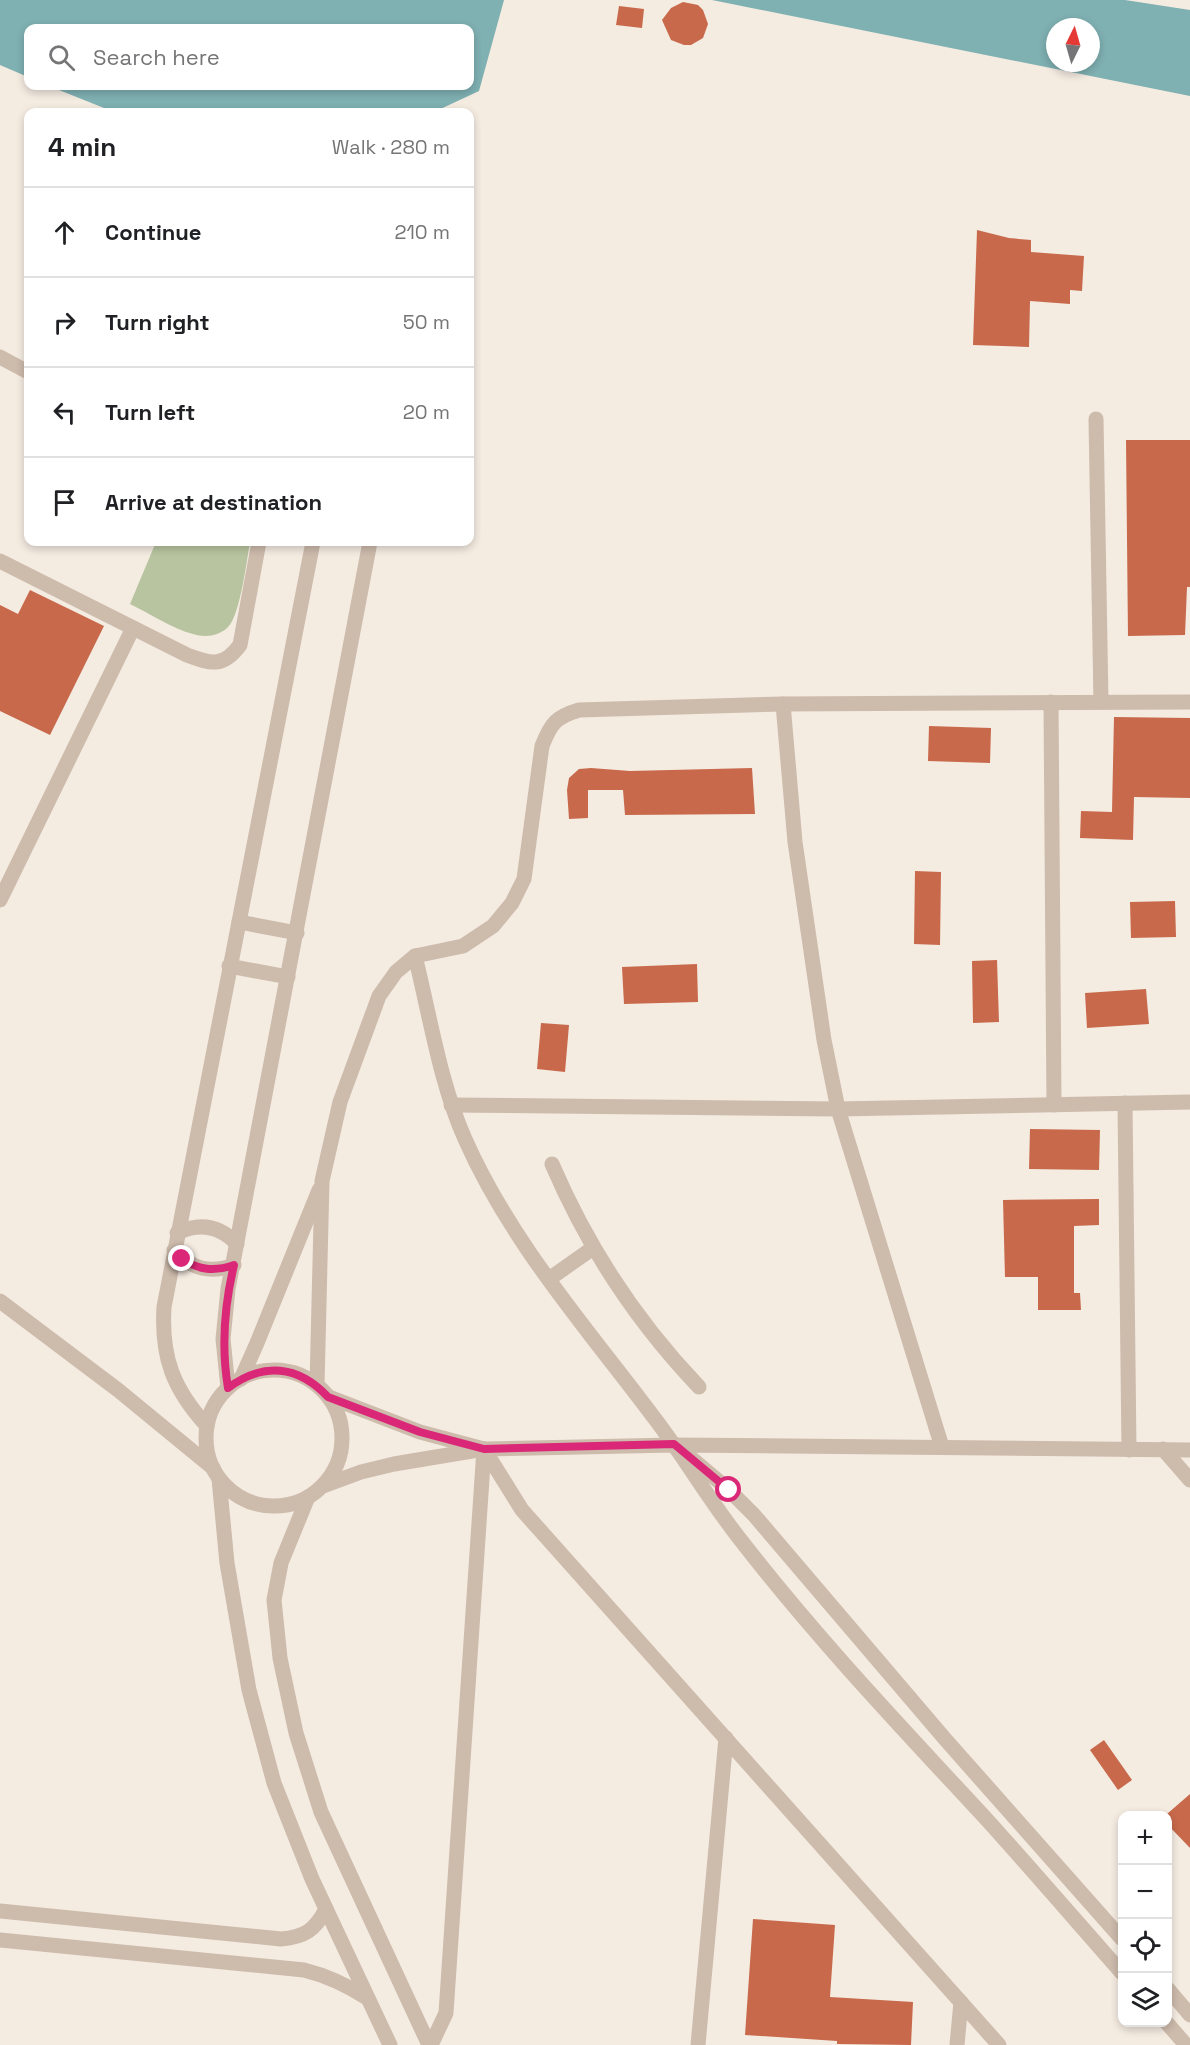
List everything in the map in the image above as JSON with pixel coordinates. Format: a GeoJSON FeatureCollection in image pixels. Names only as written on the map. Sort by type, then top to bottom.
{"type":"FeatureCollection","features":[{"type":"Feature","properties":{"kind":"street"},"geometry":{"type":"LineString","coordinates":[[0,357],[24,370]]}},
{"type":"Feature","properties":{"kind":"street"},"geometry":{"type":"LineString","coordinates":[[1096,419],[1101,702]]}},
{"type":"Feature","properties":{"kind":"street"},"geometry":{"type":"LineString","coordinates":[[0,561],[187,655],[205,662],[220,662],[231,656],[240,645],[258,546]]}},
{"type":"Feature","properties":{"kind":"street"},"geometry":{"type":"LineString","coordinates":[[207,1426],[180,1392],[171,1372],[162,1329],[164,1307],[312,546]]}},
{"type":"Feature","properties":{"kind":"street"},"geometry":{"type":"LineString","coordinates":[[228,1388],[224,1364],[224,1322],[228,1289],[369,546]]}},
{"type":"Feature","properties":{"kind":"street"},"geometry":{"type":"LineString","coordinates":[[0,900],[133,628]]}},
{"type":"Feature","properties":{"kind":"street"},"geometry":{"type":"LineString","coordinates":[[1051,702],[1054,1105]]}},
{"type":"Feature","properties":{"kind":"street"},"geometry":{"type":"LineString","coordinates":[[241,1379],[322,1181],[340,1102],[379,996],[396,972],[415,956],[463,946],[493,926],[512,903],[524,879],[542,746],[549,727],[565,714],[579,710],[783,704],[1190,702]]}},
{"type":"Feature","properties":{"kind":"street"},"geometry":{"type":"LineString","coordinates":[[783,704],[795,842],[824,1040],[838,1109],[942,1447]]}},
{"type":"Feature","properties":{"kind":"street"},"geometry":{"type":"LineString","coordinates":[[239,922],[297,933]]}},
{"type":"Feature","properties":{"kind":"street"},"geometry":{"type":"LineString","coordinates":[[415,956],[451,1105],[478,1167],[511,1226],[674,1444],[742,1543],[842,1662],[1118,1968]]}},
{"type":"Feature","properties":{"kind":"street"},"geometry":{"type":"LineString","coordinates":[[229,966],[288,977]]}},
{"type":"Feature","properties":{"kind":"street"},"geometry":{"type":"LineString","coordinates":[[451,1105],[838,1109],[1190,1102]]}},
{"type":"Feature","properties":{"kind":"street"},"geometry":{"type":"LineString","coordinates":[[1125,1103],[1129,1450]]}},
{"type":"Feature","properties":{"kind":"street"},"geometry":{"type":"LineString","coordinates":[[552,1164],[592,1248],[611,1278],[652,1335],[699,1387]]}},
{"type":"Feature","properties":{"kind":"street"},"geometry":{"type":"LineString","coordinates":[[317,1385],[322,1181]]}},
{"type":"Feature","properties":{"kind":"street"},"geometry":{"type":"LineString","coordinates":[[177,1233],[198,1226],[209,1227],[229,1236],[237,1244]]}},
{"type":"Feature","properties":{"kind":"street"},"geometry":{"type":"LineString","coordinates":[[549,1279],[592,1248]]}},
{"type":"Feature","properties":{"kind":"street"},"geometry":{"type":"LineString","coordinates":[[174,1250],[182,1259],[201,1269],[212,1270],[234,1265]]}},
{"type":"Feature","properties":{"kind":"street"},"geometry":{"type":"LineString","coordinates":[[0,1301],[118,1390],[216,1473],[233,1493],[251,1502],[270,1506],[290,1504],[308,1497],[323,1486],[361,1472],[484,1449],[674,1444],[1190,1450]]}},
{"type":"Feature","properties":{"kind":"street"},"geometry":{"type":"LineString","coordinates":[[323,1486],[334,1470],[341,1452],[342,1433],[338,1414],[328,1397],[317,1385],[300,1375],[280,1371],[260,1372],[241,1379],[228,1388],[214,1405],[207,1426],[206,1447],[216,1473],[226,1563],[249,1689],[274,1783],[326,1909],[390,2045]]}},
{"type":"Feature","properties":{"kind":"street"},"geometry":{"type":"LineString","coordinates":[[328,1397],[420,1432],[484,1449],[522,1510],[999,2045]]}},
{"type":"Feature","properties":{"kind":"street"},"geometry":{"type":"LineString","coordinates":[[674,1444],[729,1490],[754,1515],[945,1738],[1118,1934]]}},
{"type":"Feature","properties":{"kind":"street"},"geometry":{"type":"LineString","coordinates":[[430,2045],[446,2013],[484,1449]]}},
{"type":"Feature","properties":{"kind":"street"},"geometry":{"type":"LineString","coordinates":[[1163,1449],[1190,1480]]}},
{"type":"Feature","properties":{"kind":"street"},"geometry":{"type":"LineString","coordinates":[[308,1497],[281,1563],[274,1600],[280,1658],[293,1722],[321,1812],[430,2045]]}},
{"type":"Feature","properties":{"kind":"street"},"geometry":{"type":"LineString","coordinates":[[698,2045],[726,1738]]}},
{"type":"Feature","properties":{"kind":"street"},"geometry":{"type":"LineString","coordinates":[[0,1911],[281,1939],[296,1938],[309,1932],[320,1922],[326,1909]]}},
{"type":"Feature","properties":{"kind":"street"},"geometry":{"type":"LineString","coordinates":[[0,1940],[304,1970],[327,1976],[349,1986],[368,1999]]}},
{"type":"Feature","properties":{"kind":"street"},"geometry":{"type":"LineString","coordinates":[[1172,1995],[1190,2015]]}},
{"type":"Feature","properties":{"kind":"street"},"geometry":{"type":"LineString","coordinates":[[957,2045],[961,2002]]}},
{"type":"Feature","properties":{"kind":"street"},"geometry":{"type":"LineString","coordinates":[[1170,2027],[1186,2045]]}},
{"type":"Feature","properties":{"kind":"green space"},"geometry":{"type":"Polygon","coordinates":[[[154,546],[249,546],[236,611],[228,627],[220,632],[202,636],[185,632],[130,604],[154,546]]]}},
{"type":"Feature","properties":{"kind":"water"},"geometry":{"type":"Polygon","coordinates":[[[0,0],[504,0],[479,91],[443,108],[104,108],[59,90],[474,90],[474,24],[24,24],[24,75],[0,65],[0,0]]]}},
{"type":"Feature","properties":{"kind":"water"},"geometry":{"type":"Polygon","coordinates":[[[712,0],[1125,0],[1190,10],[1190,96],[1070,72],[1100,72],[1100,18],[1046,18],[1046,67],[712,0]]]}},
{"type":"Feature","properties":{"kind":"building"},"geometry":{"type":"Polygon","coordinates":[[[683,2],[698,5],[703,10],[708,24],[703,38],[691,45],[671,40],[662,20],[671,8],[683,2]]]}},
{"type":"Feature","properties":{"kind":"building"},"geometry":{"type":"Polygon","coordinates":[[[619,6],[644,9],[642,28],[616,25],[619,6]]]}},
{"type":"Feature","properties":{"kind":"building"},"geometry":{"type":"Polygon","coordinates":[[[977,230],[1009,238],[1031,240],[1031,252],[1084,256],[1082,291],[1070,290],[1070,304],[1030,301],[1029,347],[973,345],[977,230]]]}},
{"type":"Feature","properties":{"kind":"building"},"geometry":{"type":"Polygon","coordinates":[[[1126,440],[1190,440],[1190,587],[1187,587],[1185,635],[1128,636],[1126,440]]]}},
{"type":"Feature","properties":{"kind":"building"},"geometry":{"type":"Polygon","coordinates":[[[30,590],[104,626],[50,735],[0,711],[0,605],[18,614],[30,590]]]}},
{"type":"Feature","properties":{"kind":"building"},"geometry":{"type":"Polygon","coordinates":[[[1114,717],[1190,718],[1190,798],[1134,797],[1133,840],[1080,838],[1081,811],[1112,812],[1114,717]]]}},
{"type":"Feature","properties":{"kind":"building"},"geometry":{"type":"Polygon","coordinates":[[[929,726],[991,728],[990,763],[928,761],[929,726]]]}},
{"type":"Feature","properties":{"kind":"building"},"geometry":{"type":"Polygon","coordinates":[[[752,768],[755,814],[625,815],[623,790],[588,790],[588,818],[569,819],[567,790],[569,778],[579,769],[630,771],[752,768]]]}},
{"type":"Feature","properties":{"kind":"building"},"geometry":{"type":"Polygon","coordinates":[[[915,871],[941,872],[940,945],[914,944],[915,871]]]}},
{"type":"Feature","properties":{"kind":"building"},"geometry":{"type":"Polygon","coordinates":[[[1175,901],[1176,937],[1131,938],[1130,902],[1175,901]]]}},
{"type":"Feature","properties":{"kind":"building"},"geometry":{"type":"Polygon","coordinates":[[[997,960],[999,1022],[973,1023],[972,961],[997,960]]]}},
{"type":"Feature","properties":{"kind":"building"},"geometry":{"type":"Polygon","coordinates":[[[697,964],[698,1002],[624,1004],[622,967],[697,964]]]}},
{"type":"Feature","properties":{"kind":"building"},"geometry":{"type":"Polygon","coordinates":[[[1146,989],[1149,1024],[1087,1028],[1085,993],[1146,989]]]}},
{"type":"Feature","properties":{"kind":"building"},"geometry":{"type":"Polygon","coordinates":[[[541,1023],[569,1025],[565,1072],[537,1069],[541,1023]]]}},
{"type":"Feature","properties":{"kind":"building"},"geometry":{"type":"Polygon","coordinates":[[[1030,1129],[1100,1130],[1099,1170],[1029,1169],[1030,1129]]]}},
{"type":"Feature","properties":{"kind":"building"},"geometry":{"type":"Polygon","coordinates":[[[1099,1199],[1099,1225],[1074,1226],[1074,1293],[1080,1293],[1081,1310],[1038,1310],[1038,1277],[1005,1277],[1003,1200],[1099,1199]]]}},
{"type":"Feature","properties":{"kind":"building"},"geometry":{"type":"Polygon","coordinates":[[[1104,1740],[1132,1780],[1118,1790],[1090,1750],[1104,1740]]]}},
{"type":"Feature","properties":{"kind":"building"},"geometry":{"type":"Polygon","coordinates":[[[1190,1794],[1190,1848],[1172,1829],[1170,1811],[1190,1794]]]}},
{"type":"Feature","properties":{"kind":"building"},"geometry":{"type":"Polygon","coordinates":[[[753,1919],[835,1925],[830,1997],[913,2002],[911,2045],[837,2044],[837,2041],[745,2035],[753,1919]]]}},
{"type":"Feature","properties":{"kind":"route"},"geometry":{"type":"LineString","coordinates":[[182,1259],[201,1269],[224,1269],[234,1265],[224,1314],[224,1364],[228,1388],[241,1379],[260,1372],[280,1371],[300,1375],[317,1385],[328,1397],[420,1432],[484,1449],[674,1444],[729,1490]]}}]}
